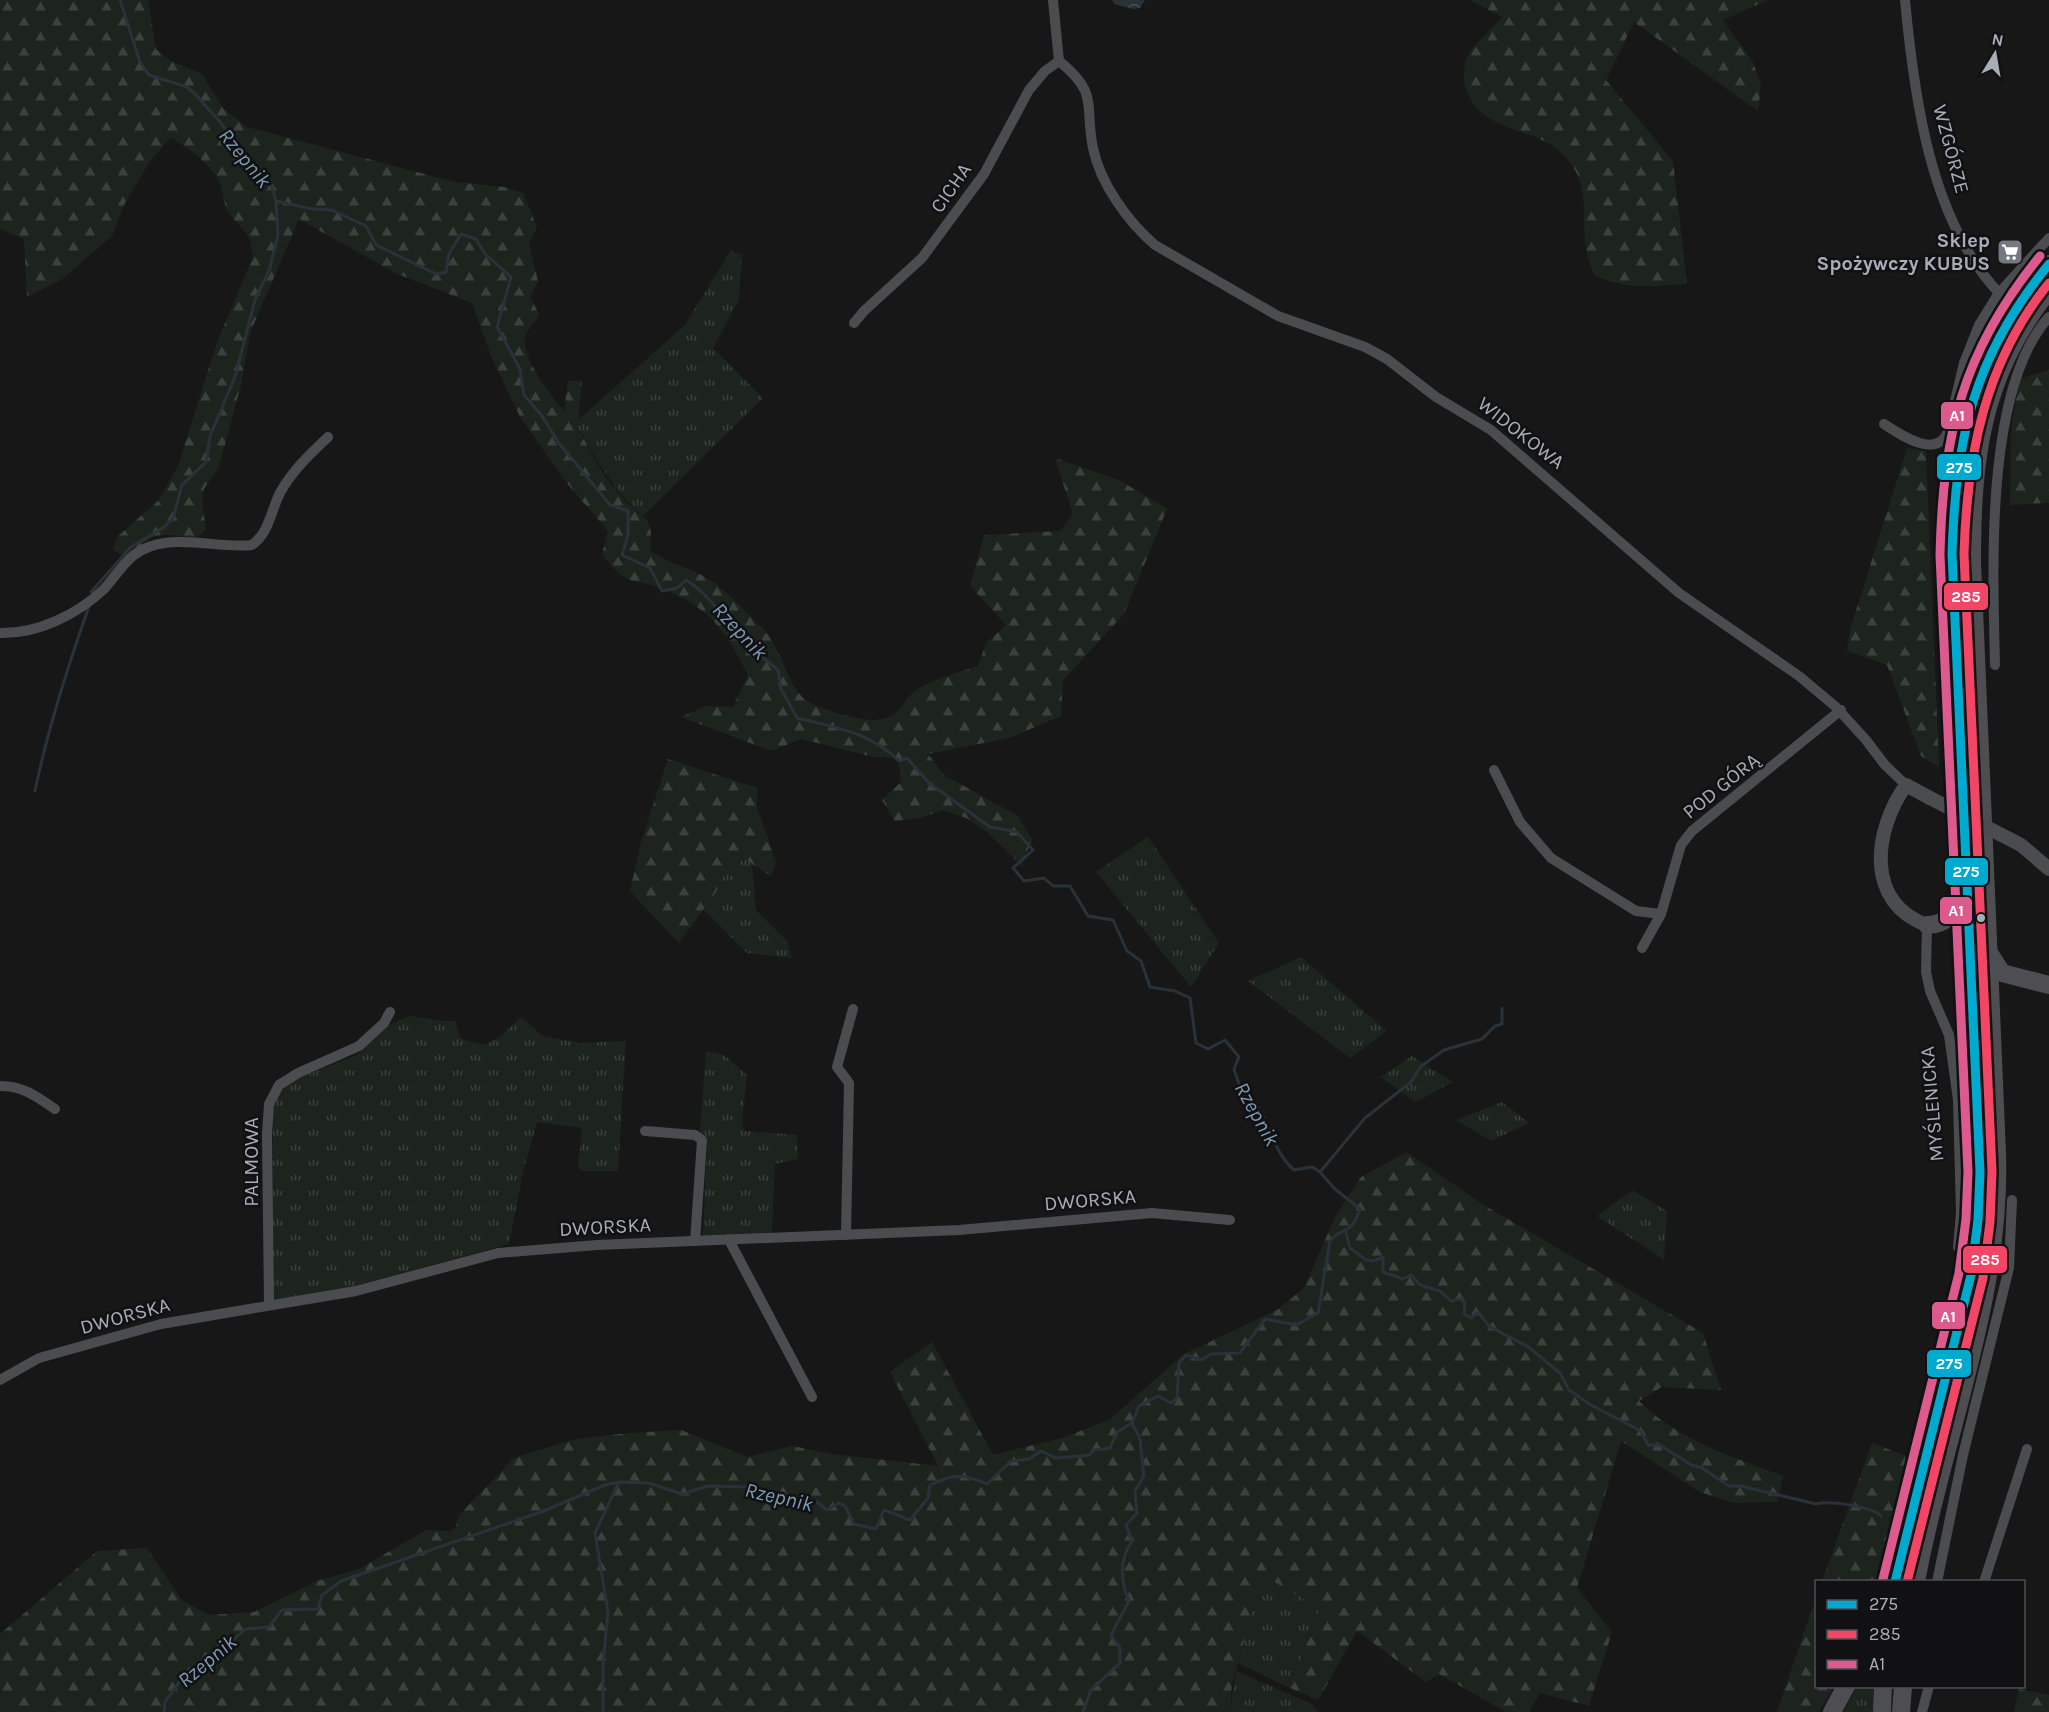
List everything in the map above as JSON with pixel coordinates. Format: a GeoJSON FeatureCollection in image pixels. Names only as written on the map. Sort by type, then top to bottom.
{"type":"FeatureCollection","features":[{"type":"Feature","properties":{"kind":"highway"},"geometry":{"type":"LineString","coordinates":[[1916,1580],[1935,1494],[1982,1307],[1993,1246],[1997,1165],[1991,1020],[1966,877],[1953,522],[1956,471],[1962,435],[1982,370],[2041,263]]}},
{"type":"Feature","properties":{"kind":"highway"},"geometry":{"type":"LineString","coordinates":[[1895,1580],[1965,1301],[1977,1237],[1980,1172],[1972,562],[1973,477],[1982,426],[2000,372],[2016,340],[2049,290]]}},
{"type":"Feature","properties":{"kind":"highway"},"geometry":{"type":"LineString","coordinates":[[1927,925],[1940,924],[1954,912],[1961,898],[1966,877]]}},
{"type":"Feature","properties":{"kind":"highway"},"geometry":{"type":"LineString","coordinates":[[1927,925],[1953,933],[1978,950],[2002,973],[2049,985]]}},
{"type":"Feature","properties":{"kind":"highway"},"geometry":{"type":"LineString","coordinates":[[1991,1020],[2001,993],[2010,984],[2024,980]]}},
{"type":"Feature","properties":{"kind":"highway"},"geometry":{"type":"LineString","coordinates":[[1832,1712],[1845,1688]]}},
{"type":"Feature","properties":{"kind":"highway"},"geometry":{"type":"LineString","coordinates":[[1882,1712],[1883,1688]]}},
{"type":"Feature","properties":{"kind":"highway"},"geometry":{"type":"LineString","coordinates":[[1901,1712],[1903,1688]]}},
{"type":"Feature","properties":{"kind":"street"},"geometry":{"type":"LineString","coordinates":[[1053,0],[1059,61]]}},
{"type":"Feature","properties":{"kind":"street","name":"WZGÓRZE"},"geometry":{"type":"LineString","coordinates":[[1905,0],[1912,62],[1939,187],[1966,248],[1986,279],[1999,293]]}},
{"type":"Feature","properties":{"kind":"street","name":"CICHA"},"geometry":{"type":"LineString","coordinates":[[854,323],[922,258],[984,174],[1029,90],[1045,71],[1059,61]]}},
{"type":"Feature","properties":{"kind":"street","name":"WIDOKOWA"},"geometry":{"type":"LineString","coordinates":[[1059,61],[1074,72],[1086,88],[1090,101],[1092,146],[1098,167],[1129,217],[1155,244],[1278,316],[1365,347],[1387,359],[1436,397],[1491,430],[1679,593],[1799,676],[1840,710],[1885,765],[1906,784]]}},
{"type":"Feature","properties":{"kind":"street"},"geometry":{"type":"LineString","coordinates":[[1884,424],[1916,442],[1934,443],[1943,439],[1948,431],[1964,363],[1979,325],[1999,293],[2041,263],[2049,238]]}},
{"type":"Feature","properties":{"kind":"street"},"geometry":{"type":"LineString","coordinates":[[1995,665],[1993,563],[2004,428],[2016,378],[2033,340],[2049,317]]}},
{"type":"Feature","properties":{"kind":"street"},"geometry":{"type":"LineString","coordinates":[[1964,363],[1982,370]]}},
{"type":"Feature","properties":{"kind":"street"},"geometry":{"type":"LineString","coordinates":[[0,633],[17,633],[44,626],[73,611],[103,589],[121,568],[142,550],[164,543],[252,545],[261,538],[280,493],[297,466],[328,437]]}},
{"type":"Feature","properties":{"kind":"street","name":"POD GÓRĄ"},"geometry":{"type":"LineString","coordinates":[[1642,948],[1660,914],[1681,845],[1692,831],[1840,710]]}},
{"type":"Feature","properties":{"kind":"street"},"geometry":{"type":"LineString","coordinates":[[1494,770],[1520,822],[1551,858],[1636,911],[1660,914]]}},
{"type":"Feature","properties":{"kind":"street"},"geometry":{"type":"LineString","coordinates":[[1927,925],[1908,916],[1897,907],[1888,894],[1881,877],[1885,833],[1892,811],[1906,784],[2021,845],[2049,869]]}},
{"type":"Feature","properties":{"kind":"street","name":"MYŚLENICKA"},"geometry":{"type":"LineString","coordinates":[[1927,925],[1926,972],[1930,991],[1949,1035],[1958,1100],[1960,1213],[1958,1247]]}},
{"type":"Feature","properties":{"kind":"street"},"geometry":{"type":"LineString","coordinates":[[846,1235],[849,1083],[837,1066],[853,1009]]}},
{"type":"Feature","properties":{"kind":"street","name":"PALMOWA"},"geometry":{"type":"LineString","coordinates":[[269,1305],[267,1134],[269,1104],[279,1085],[298,1073],[359,1046],[384,1023],[390,1012]]}},
{"type":"Feature","properties":{"kind":"street"},"geometry":{"type":"LineString","coordinates":[[0,1086],[14,1086],[30,1092],[55,1109]]}},
{"type":"Feature","properties":{"kind":"street"},"geometry":{"type":"LineString","coordinates":[[645,1131],[695,1135],[702,1140],[695,1241]]}},
{"type":"Feature","properties":{"kind":"street"},"geometry":{"type":"LineString","coordinates":[[1937,1580],[1963,1455],[2009,1268],[2012,1200]]}},
{"type":"Feature","properties":{"kind":"street","name":"DWORSKA"},"geometry":{"type":"LineString","coordinates":[[0,1380],[39,1359],[161,1324],[356,1291],[498,1253],[597,1245],[959,1230],[1152,1213],[1230,1220]]}},
{"type":"Feature","properties":{"kind":"street"},"geometry":{"type":"LineString","coordinates":[[729,1240],[812,1397]]}},
{"type":"Feature","properties":{"kind":"street"},"geometry":{"type":"LineString","coordinates":[[1984,1580],[2027,1449]]}},
{"type":"Feature","properties":{"kind":"street"},"geometry":{"type":"LineString","coordinates":[[1922,1712],[1928,1688]]}},
{"type":"Feature","properties":{"kind":"green space"},"geometry":{"type":"Polygon","coordinates":[[[0,0],[148,0],[156,49],[171,61],[202,74],[223,108],[247,127],[455,182],[504,187],[523,193],[537,227],[529,244],[538,281],[530,297],[539,314],[526,334],[525,345],[527,355],[538,376],[564,411],[568,381],[582,381],[577,427],[606,478],[626,502],[648,521],[651,531],[650,550],[707,578],[728,595],[768,635],[799,694],[820,707],[860,719],[885,718],[897,712],[912,694],[925,685],[978,666],[986,643],[1006,625],[970,586],[984,535],[1060,531],[1073,514],[1055,458],[1121,481],[1167,509],[1124,614],[1063,680],[1061,716],[1009,738],[928,754],[944,775],[1018,816],[1032,839],[1022,866],[986,831],[966,818],[943,810],[920,818],[895,821],[882,800],[901,782],[898,758],[874,757],[801,739],[771,751],[681,717],[706,706],[733,707],[748,675],[725,635],[707,615],[668,591],[625,578],[602,554],[608,531],[565,481],[519,415],[491,356],[472,303],[395,273],[299,219],[250,333],[241,385],[219,467],[204,489],[202,502],[206,529],[195,539],[173,535],[150,538],[129,560],[113,549],[117,537],[158,501],[178,466],[217,342],[253,257],[250,238],[226,210],[221,185],[215,174],[198,156],[171,137],[150,161],[124,205],[112,236],[61,280],[27,297],[24,239],[0,229],[0,0]]]}},
{"type":"Feature","properties":{"kind":"green space"},"geometry":{"type":"Polygon","coordinates":[[[1470,0],[1768,0],[1723,20],[1753,62],[1761,86],[1758,111],[1634,22],[1606,80],[1673,161],[1687,284],[1630,285],[1595,276],[1585,243],[1581,186],[1572,165],[1560,151],[1546,142],[1499,124],[1485,116],[1474,104],[1465,87],[1464,71],[1468,55],[1502,17],[1470,0]]]}},
{"type":"Feature","properties":{"kind":"green space"},"geometry":{"type":"Polygon","coordinates":[[[731,250],[742,255],[739,300],[713,348],[763,398],[643,516],[622,495],[606,474],[577,426],[577,421],[685,325],[731,250]]]}},
{"type":"Feature","properties":{"kind":"green space"},"geometry":{"type":"Polygon","coordinates":[[[2049,370],[2049,503],[2010,505],[2011,432],[2019,379],[2049,370]]]}},
{"type":"Feature","properties":{"kind":"green space"},"geometry":{"type":"Polygon","coordinates":[[[1907,448],[1926,451],[1939,767],[1921,756],[1887,665],[1847,651],[1850,630],[1907,448]]]}},
{"type":"Feature","properties":{"kind":"green space"},"geometry":{"type":"Polygon","coordinates":[[[668,759],[757,788],[757,807],[776,862],[771,876],[734,852],[716,892],[679,943],[630,891],[641,842],[668,759]]]}},
{"type":"Feature","properties":{"kind":"green space"},"geometry":{"type":"Polygon","coordinates":[[[1148,837],[1219,943],[1191,987],[1096,872],[1148,837]]]}},
{"type":"Feature","properties":{"kind":"green space"},"geometry":{"type":"Polygon","coordinates":[[[734,852],[752,864],[756,910],[787,941],[792,958],[747,953],[703,909],[716,892],[734,852]]]}},
{"type":"Feature","properties":{"kind":"green space"},"geometry":{"type":"Polygon","coordinates":[[[1301,957],[1387,1031],[1350,1058],[1248,981],[1301,957]]]}},
{"type":"Feature","properties":{"kind":"green space"},"geometry":{"type":"Polygon","coordinates":[[[410,1016],[455,1021],[461,1039],[485,1045],[500,1037],[521,1017],[543,1036],[580,1043],[626,1041],[618,1171],[581,1171],[578,1167],[582,1128],[537,1122],[523,1172],[509,1244],[337,1291],[275,1300],[272,1296],[273,1112],[276,1097],[288,1082],[357,1055],[391,1024],[410,1016]]]}},
{"type":"Feature","properties":{"kind":"green space"},"geometry":{"type":"Polygon","coordinates":[[[706,1051],[724,1055],[747,1075],[742,1121],[744,1131],[797,1135],[798,1159],[775,1164],[772,1233],[703,1237],[707,1140],[700,1133],[706,1051]]]}},
{"type":"Feature","properties":{"kind":"green space"},"geometry":{"type":"Polygon","coordinates":[[[1412,1056],[1453,1082],[1415,1102],[1381,1077],[1412,1056]]]}},
{"type":"Feature","properties":{"kind":"green space"},"geometry":{"type":"Polygon","coordinates":[[[1502,1102],[1529,1123],[1491,1141],[1456,1120],[1502,1102]]]}},
{"type":"Feature","properties":{"kind":"green space"},"geometry":{"type":"Polygon","coordinates":[[[1407,1152],[1482,1204],[1703,1333],[1721,1390],[1662,1387],[1639,1401],[1671,1427],[1688,1437],[1783,1476],[1777,1502],[1733,1503],[1700,1492],[1621,1441],[1577,1588],[1612,1632],[1589,1706],[1540,1693],[1529,1712],[1506,1712],[1439,1674],[1426,1682],[1357,1631],[1318,1700],[1290,1688],[1320,1608],[1262,1575],[1232,1684],[1230,1712],[0,1712],[0,1634],[97,1551],[147,1548],[182,1600],[208,1615],[254,1612],[317,1581],[359,1569],[426,1530],[449,1531],[456,1527],[458,1516],[514,1458],[575,1439],[681,1430],[747,1457],[792,1446],[832,1454],[938,1466],[890,1372],[932,1342],[993,1455],[1062,1438],[1109,1420],[1184,1354],[1277,1310],[1304,1288],[1336,1215],[1361,1177],[1407,1152]]]}},
{"type":"Feature","properties":{"kind":"green space"},"geometry":{"type":"Polygon","coordinates":[[[1632,1190],[1667,1211],[1664,1260],[1597,1216],[1632,1190]]]}},
{"type":"Feature","properties":{"kind":"green space"},"geometry":{"type":"Polygon","coordinates":[[[1872,1443],[1906,1456],[1880,1580],[1822,1580],[1872,1443]]]}},
{"type":"Feature","properties":{"kind":"green space"},"geometry":{"type":"Polygon","coordinates":[[[1262,1574],[1320,1608],[1290,1688],[1238,1663],[1262,1574]]]}},
{"type":"Feature","properties":{"kind":"green space"},"geometry":{"type":"Polygon","coordinates":[[[1815,1600],[1815,1688],[1833,1688],[1819,1712],[1777,1712],[1815,1600]]]}},
{"type":"Feature","properties":{"kind":"green space"},"geometry":{"type":"Polygon","coordinates":[[[1236,1671],[1312,1704],[1318,1712],[1230,1712],[1236,1671]]]}},
{"type":"Feature","properties":{"kind":"green space"},"geometry":{"type":"Polygon","coordinates":[[[1856,1688],[1873,1688],[1874,1712],[1844,1712],[1856,1688]]]}},
{"type":"Feature","properties":{"kind":"green space"},"geometry":{"type":"Polygon","coordinates":[[[2019,1689],[2049,1695],[2049,1712],[2014,1712],[2019,1689]]]}},
{"type":"Feature","properties":{"kind":"water"},"geometry":{"type":"Polygon","coordinates":[[[1112,0],[1145,0],[1140,8],[1134,9],[1114,4],[1112,0]]]}},
{"type":"Feature","properties":{"kind":"waterway","name":"Rzepnik"},"geometry":{"type":"LineString","coordinates":[[120,0],[140,62],[149,75],[187,87],[195,94],[221,123],[248,162],[271,184],[276,201],[312,209],[332,210],[366,226],[376,245],[436,274],[446,272],[449,254],[461,234],[476,239],[485,254],[511,277],[497,327],[520,369],[524,395],[542,416],[558,442],[610,505],[628,511],[628,535],[622,555],[650,568],[662,591],[677,588],[686,580],[701,591],[722,613],[737,622],[745,642],[778,670],[781,689],[797,718],[852,732],[876,743],[899,761],[907,758],[929,783],[990,827],[1017,832],[1033,850],[1013,868],[1024,881],[1044,878],[1053,886],[1070,886],[1088,916],[1113,920],[1127,951],[1141,961],[1150,987],[1175,991],[1190,998],[1196,1043],[1208,1049],[1225,1040],[1239,1057],[1234,1069],[1242,1093],[1258,1107],[1286,1161],[1294,1170],[1312,1167],[1320,1172],[1335,1189],[1360,1209],[1353,1224],[1330,1241],[1318,1313],[1296,1325],[1265,1319],[1240,1353],[1211,1354],[1201,1360],[1186,1355],[1179,1363],[1177,1398],[1171,1403],[1158,1396],[1139,1406],[1132,1423],[1117,1432],[1110,1448],[1094,1450],[1089,1455],[1056,1458],[1041,1451],[1029,1459],[1011,1461],[987,1484],[958,1476],[946,1479],[930,1485],[928,1498],[910,1520],[884,1510],[876,1529],[854,1524],[845,1506],[839,1503],[827,1510],[817,1502],[779,1501],[749,1487],[708,1486],[682,1494],[649,1483],[619,1482],[605,1485],[541,1512],[341,1581],[322,1595],[318,1609],[282,1610],[269,1627],[245,1629],[185,1674],[165,1702],[164,1712]]}},
{"type":"Feature","properties":{"kind":"waterway"},"geometry":{"type":"LineString","coordinates":[[91,592],[131,547],[163,528],[173,518],[182,485],[206,462],[210,436],[235,377],[255,300],[270,268],[278,235],[276,201]]}},
{"type":"Feature","properties":{"kind":"waterway"},"geometry":{"type":"LineString","coordinates":[[35,791],[59,698],[89,606]]}},
{"type":"Feature","properties":{"kind":"waterway"},"geometry":{"type":"LineString","coordinates":[[1320,1172],[1365,1118],[1411,1082],[1420,1067],[1444,1050],[1482,1039],[1495,1026],[1502,1024],[1502,1008]]}},
{"type":"Feature","properties":{"kind":"waterway"},"geometry":{"type":"LineString","coordinates":[[1346,1232],[1350,1248],[1366,1260],[1373,1261],[1383,1257],[1383,1272],[1403,1279],[1411,1275],[1420,1285],[1440,1291],[1451,1301],[1461,1299],[1465,1304],[1464,1314],[1471,1318],[1478,1312],[1490,1327],[1527,1346],[1560,1373],[1569,1390],[1591,1405],[1641,1431],[1648,1445],[1660,1445],[1729,1486],[1741,1486],[1816,1504],[1850,1505],[1881,1516]]}},
{"type":"Feature","properties":{"kind":"waterway"},"geometry":{"type":"LineString","coordinates":[[1083,1712],[1091,1690],[1120,1663],[1120,1648],[1111,1635],[1129,1601],[1122,1570],[1125,1555],[1132,1541],[1126,1525],[1137,1513],[1135,1491],[1144,1476],[1140,1439],[1132,1423]]}},
{"type":"Feature","properties":{"kind":"waterway"},"geometry":{"type":"LineString","coordinates":[[603,1712],[603,1664],[608,1612],[595,1533],[619,1482]]}},
{"type":"Feature","properties":{"kind":"transit line","name":"A1"},"geometry":{"type":"LineString","coordinates":[[1883,1579],[1959,1273],[1966,1219],[1968,1172],[1940,555],[1946,470],[1952,432],[1975,361],[2013,291],[2040,256]]}},
{"type":"Feature","properties":{"kind":"transit line","name":"275"},"geometry":{"type":"LineString","coordinates":[[1895,1580],[1971,1275],[1978,1220],[1980,1172],[1952,554],[1958,472],[1973,400],[1986,366],[2002,332],[2023,298],[2049,264]]}},
{"type":"Feature","properties":{"kind":"transit line","name":"285"},"geometry":{"type":"LineString","coordinates":[[1908,1580],[1983,1278],[1990,1222],[1992,1171],[1964,554],[1966,517],[1975,445],[1995,377],[2027,313],[2049,283]]}},
{"type":"Feature","properties":{"kind":"place","name":"Sklep Spożywczy KUBUS"},"geometry":{"type":"Point","coordinates":[2010,252]}}]}
